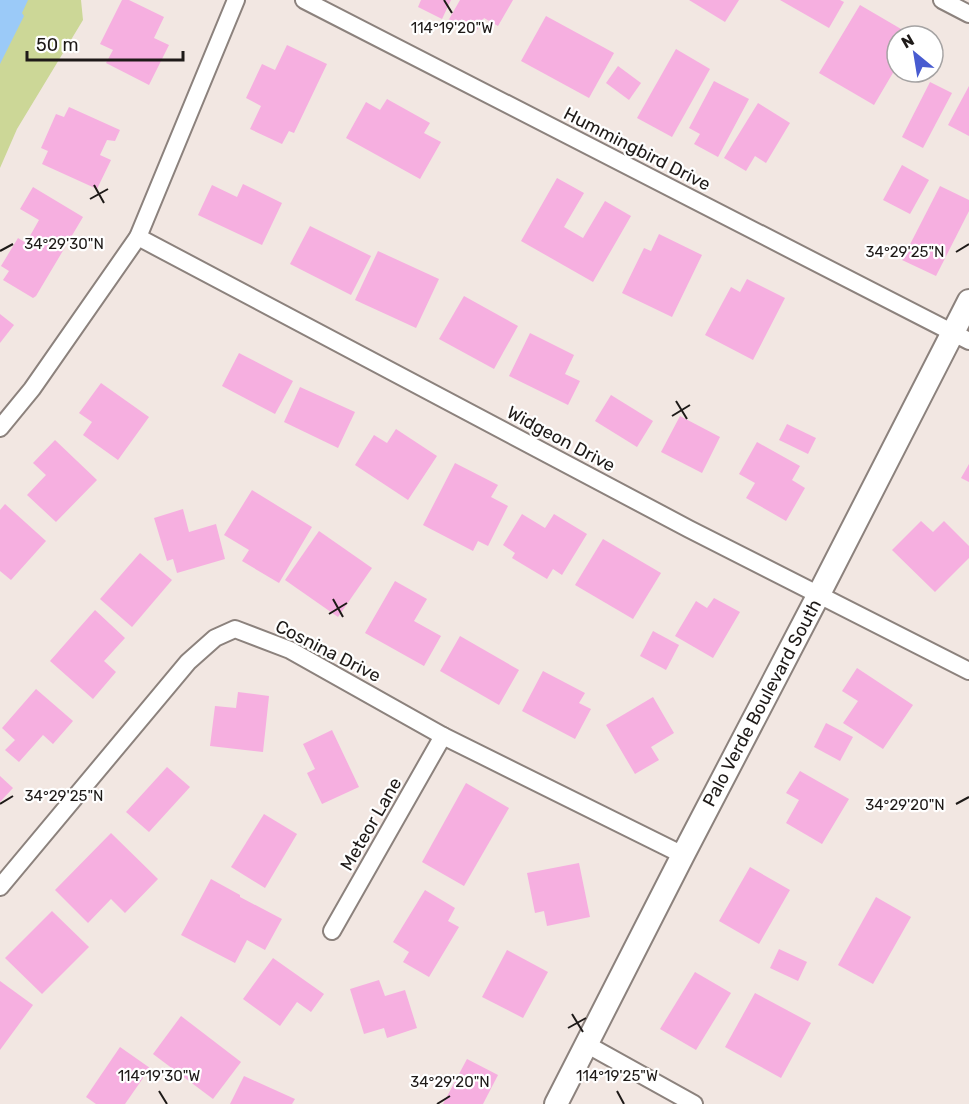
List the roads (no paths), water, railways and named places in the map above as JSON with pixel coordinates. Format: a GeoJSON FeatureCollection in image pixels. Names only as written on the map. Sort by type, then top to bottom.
{"type":"FeatureCollection","features":[{"type":"Feature","properties":{"kind":"main road","name":"Palo Verde Boulevard South"},"geometry":{"type":"LineString","coordinates":[[556,1104],[682,855],[819,594],[961,337],[969,301]]}},
{"type":"Feature","properties":{"kind":"street"},"geometry":{"type":"LineString","coordinates":[[0,428],[32,389],[138,237],[236,0]]}},
{"type":"Feature","properties":{"kind":"street","name":"Hummingbird Drive"},"geometry":{"type":"LineString","coordinates":[[304,0],[961,337]]}},
{"type":"Feature","properties":{"kind":"street"},"geometry":{"type":"LineString","coordinates":[[942,0],[969,14]]}},
{"type":"Feature","properties":{"kind":"street","name":"Widgeon Drive"},"geometry":{"type":"LineString","coordinates":[[138,237],[678,523],[969,671]]}},
{"type":"Feature","properties":{"kind":"street","name":"Cosnina Drive"},"geometry":{"type":"LineString","coordinates":[[0,887],[188,662],[215,638],[236,629],[290,650],[444,736],[682,855]]}},
{"type":"Feature","properties":{"kind":"street","name":"Meteor Lane"},"geometry":{"type":"LineString","coordinates":[[332,931],[444,736]]}},
{"type":"Feature","properties":{"kind":"street"},"geometry":{"type":"LineString","coordinates":[[586,1044],[694,1104]]}},
{"type":"Feature","properties":{"kind":"water"},"geometry":{"type":"Polygon","coordinates":[[[0,0],[28,0],[22,13],[24,16],[0,64],[0,0]]]}}]}
